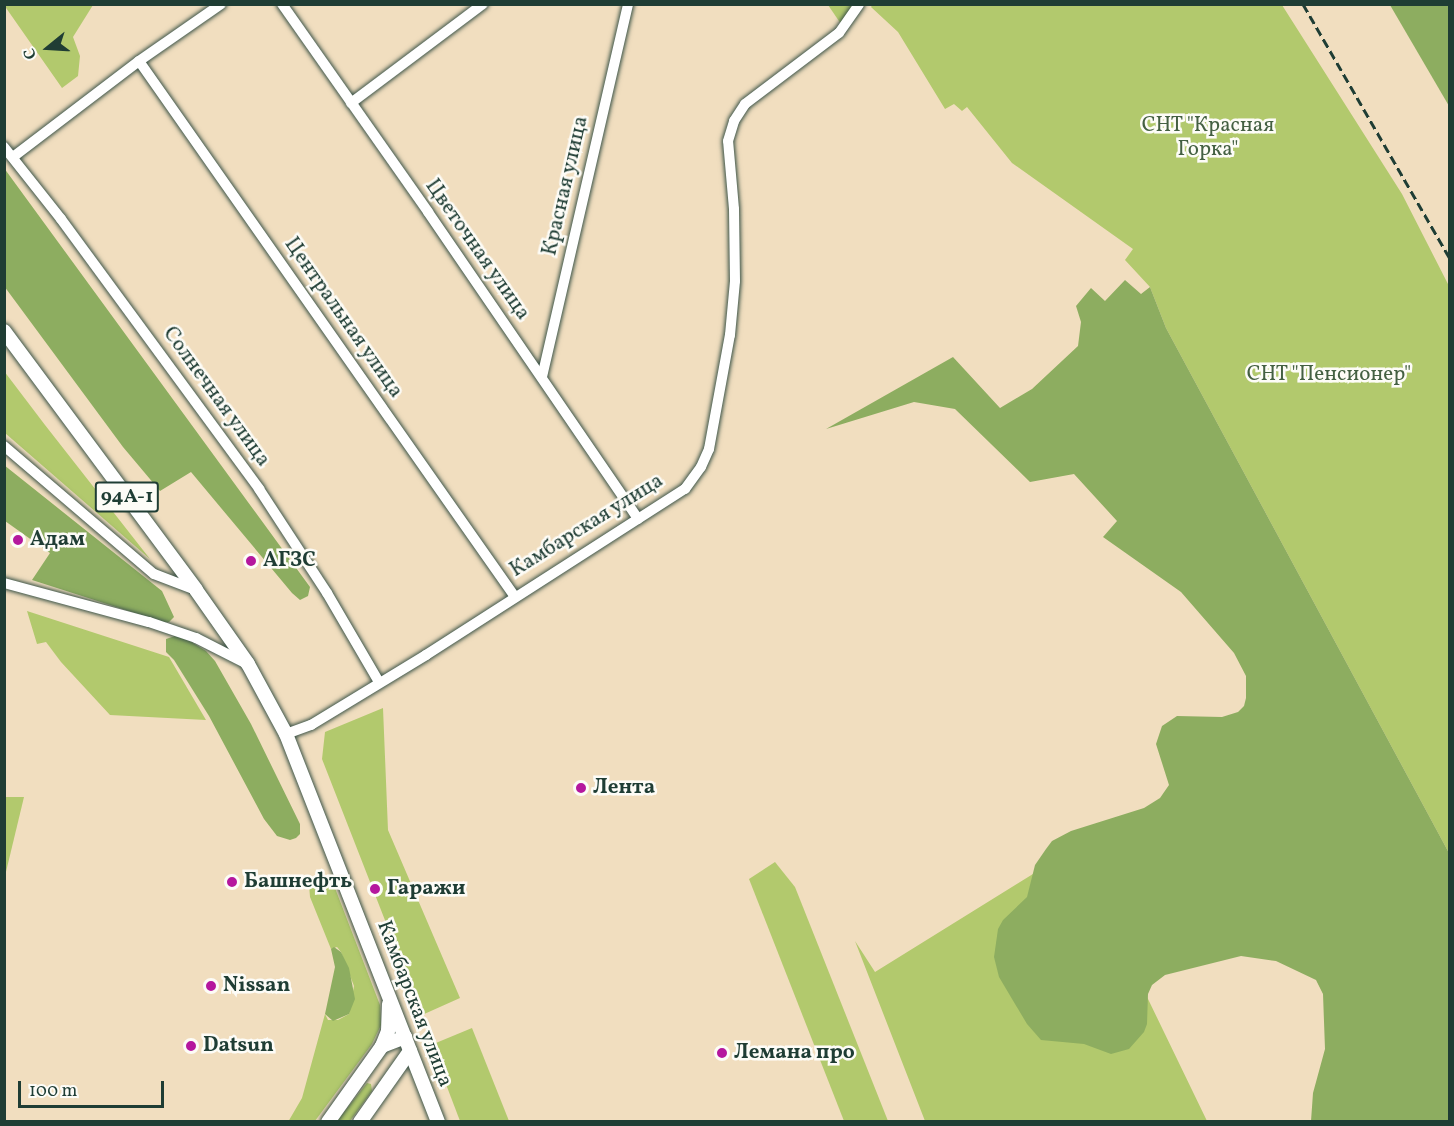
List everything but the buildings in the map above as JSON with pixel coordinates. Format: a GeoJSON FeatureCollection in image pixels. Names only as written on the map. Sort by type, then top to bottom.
{"type":"FeatureCollection","features":[{"type":"Feature","properties":{"kind":"main road","name":"94А-1"},"geometry":{"type":"LineString","coordinates":[[4,331],[248,664]]}},
{"type":"Feature","properties":{"kind":"main road","name":"Камбарская улица"},"geometry":{"type":"LineString","coordinates":[[248,664],[286,734],[438,1122]]}},
{"type":"Feature","properties":{"kind":"main road"},"geometry":{"type":"LineString","coordinates":[[328,1122],[382,1046],[389,1025],[389,997]]}},
{"type":"Feature","properties":{"kind":"main road"},"geometry":{"type":"LineString","coordinates":[[382,1046],[405,1037]]}},
{"type":"Feature","properties":{"kind":"main road"},"geometry":{"type":"LineString","coordinates":[[360,1122],[410,1051]]}},
{"type":"Feature","properties":{"kind":"street"},"geometry":{"type":"LineString","coordinates":[[13,157],[139,61],[221,4]]}},
{"type":"Feature","properties":{"kind":"street","name":"Цветочная улица"},"geometry":{"type":"LineString","coordinates":[[282,4],[638,519]]}},
{"type":"Feature","properties":{"kind":"street"},"geometry":{"type":"LineString","coordinates":[[351,103],[483,4]]}},
{"type":"Feature","properties":{"kind":"street","name":"Красная улица"},"geometry":{"type":"LineString","coordinates":[[542,377],[628,4]]}},
{"type":"Feature","properties":{"kind":"street","name":"Камбарская улица"},"geometry":{"type":"LineString","coordinates":[[286,734],[311,725],[426,655],[685,489],[702,467],[710,449],[730,335],[735,281],[734,209],[728,141],[734,121],[745,104],[839,33],[859,4]]}},
{"type":"Feature","properties":{"kind":"street","name":"Центральная улица"},"geometry":{"type":"LineString","coordinates":[[139,61],[515,597]]}},
{"type":"Feature","properties":{"kind":"street","name":"Солнечная улица"},"geometry":{"type":"LineString","coordinates":[[4,147],[61,219],[259,489],[327,593],[379,682]]}},
{"type":"Feature","properties":{"kind":"street"},"geometry":{"type":"LineString","coordinates":[[4,446],[154,574],[196,590]]}},
{"type":"Feature","properties":{"kind":"street"},"geometry":{"type":"LineString","coordinates":[[4,583],[196,638],[248,664]]}},
{"type":"Feature","properties":{"kind":"green space"},"geometry":{"type":"Polygon","coordinates":[[[873,4],[1282,5],[1402,194],[1449,286],[1449,853],[1166,328],[1150,287],[1125,260],[1133,249],[1012,163],[967,107],[962,111],[954,104],[945,109],[898,32],[871,7],[873,4]]]}},
{"type":"Feature","properties":{"kind":"green space"},"geometry":{"type":"Polygon","coordinates":[[[4,5],[93,5],[73,37],[80,56],[78,76],[62,88],[4,5]]]}},
{"type":"Feature","properties":{"kind":"green space"},"geometry":{"type":"Polygon","coordinates":[[[828,5],[855,5],[841,24],[828,5]]]}},
{"type":"Feature","properties":{"kind":"green space"},"geometry":{"type":"Polygon","coordinates":[[[1390,5],[1449,5],[1449,106],[1390,5]]]}},
{"type":"Feature","properties":{"kind":"green space"},"geometry":{"type":"Polygon","coordinates":[[[4,168],[310,587],[308,596],[300,600],[292,593],[191,472],[160,491],[123,447],[4,286],[4,168]]]}},
{"type":"Feature","properties":{"kind":"green space"},"geometry":{"type":"Polygon","coordinates":[[[1125,280],[1141,294],[1150,287],[1166,328],[1449,853],[1449,1121],[1311,1121],[1313,1093],[1325,1049],[1323,994],[1316,980],[1276,961],[1241,956],[1165,975],[1152,985],[1148,994],[1147,1024],[1144,1032],[1129,1049],[1111,1054],[1084,1044],[1041,1040],[1027,1024],[999,977],[994,957],[998,929],[1003,920],[1027,897],[1035,865],[1052,841],[1071,831],[1144,808],[1160,798],[1169,785],[1156,744],[1162,726],[1177,716],[1222,717],[1238,712],[1244,706],[1246,698],[1246,676],[1234,653],[1181,592],[1103,537],[1117,521],[1074,474],[1030,482],[955,409],[914,402],[826,429],[953,357],[1000,408],[1032,389],[1078,346],[1081,322],[1076,306],[1091,288],[1105,301],[1125,280]]]}},
{"type":"Feature","properties":{"kind":"green space"},"geometry":{"type":"Polygon","coordinates":[[[4,371],[45,425],[150,559],[5,433],[4,371]]]}},
{"type":"Feature","properties":{"kind":"green space"},"geometry":{"type":"Polygon","coordinates":[[[4,465],[162,591],[174,617],[169,622],[163,622],[32,580],[50,553],[5,521],[4,465]]]}},
{"type":"Feature","properties":{"kind":"green space"},"geometry":{"type":"Polygon","coordinates":[[[27,611],[169,657],[206,720],[110,715],[61,662],[46,642],[37,644],[27,611]]]}},
{"type":"Feature","properties":{"kind":"green space"},"geometry":{"type":"Polygon","coordinates":[[[175,636],[185,638],[206,651],[215,661],[251,724],[300,824],[300,834],[296,838],[290,840],[277,836],[264,819],[209,716],[174,660],[166,652],[166,639],[175,636]]]}},
{"type":"Feature","properties":{"kind":"green space"},"geometry":{"type":"Polygon","coordinates":[[[383,708],[388,830],[460,998],[422,1015],[322,759],[325,732],[383,708]]]}},
{"type":"Feature","properties":{"kind":"green space"},"geometry":{"type":"Polygon","coordinates":[[[4,797],[24,797],[5,876],[4,797]]]}},
{"type":"Feature","properties":{"kind":"green space"},"geometry":{"type":"Polygon","coordinates":[[[1075,848],[1207,1121],[925,1121],[855,941],[875,972],[1075,848]]]}},
{"type":"Feature","properties":{"kind":"green space"},"geometry":{"type":"Polygon","coordinates":[[[775,862],[795,887],[888,1121],[844,1121],[749,879],[775,862]]]}},
{"type":"Feature","properties":{"kind":"green space"},"geometry":{"type":"Polygon","coordinates":[[[323,877],[335,888],[380,1005],[381,1025],[372,1044],[315,1121],[288,1122],[302,1098],[325,1014],[328,1020],[338,1020],[349,1014],[354,986],[341,952],[337,947],[331,949],[310,897],[309,885],[313,880],[323,877]]]}},
{"type":"Feature","properties":{"kind":"green space"},"geometry":{"type":"Polygon","coordinates":[[[334,947],[341,952],[349,968],[355,999],[349,1014],[333,1021],[325,1014],[335,967],[331,949],[334,947]]]}},
{"type":"Feature","properties":{"kind":"green space"},"geometry":{"type":"Polygon","coordinates":[[[472,1028],[509,1121],[460,1121],[431,1045],[472,1028]]]}},
{"type":"Feature","properties":{"kind":"green space"},"geometry":{"type":"Polygon","coordinates":[[[367,1083],[371,1084],[372,1091],[350,1121],[337,1121],[367,1083]]]}},
{"type":"Feature","properties":{"kind":"railway"},"geometry":{"type":"LineString","coordinates":[[1303,4],[1450,259]]}},
{"type":"Feature","properties":{"kind":"place","name":"Адам"},"geometry":{"type":"Point","coordinates":[18,540]}},
{"type":"Feature","properties":{"kind":"place","name":"АГЗС"},"geometry":{"type":"Point","coordinates":[251,561]}},
{"type":"Feature","properties":{"kind":"place","name":"Лента"},"geometry":{"type":"Point","coordinates":[581,788]}},
{"type":"Feature","properties":{"kind":"place","name":"Башнефть"},"geometry":{"type":"Point","coordinates":[232,882]}},
{"type":"Feature","properties":{"kind":"place","name":"Гаражи"},"geometry":{"type":"Point","coordinates":[375,889]}},
{"type":"Feature","properties":{"kind":"place","name":"Nissan"},"geometry":{"type":"Point","coordinates":[211,986]}},
{"type":"Feature","properties":{"kind":"place","name":"Datsun"},"geometry":{"type":"Point","coordinates":[191,1046]}},
{"type":"Feature","properties":{"kind":"place","name":"Лемана про"},"geometry":{"type":"Point","coordinates":[722,1053]}},
{"type":"Feature","properties":{"kind":"park label","name":"СНТ \"Красная Горка\""},"geometry":{"type":"Point","coordinates":[1208,138]}},
{"type":"Feature","properties":{"kind":"park label","name":"СНТ \"Пенсионер\""},"geometry":{"type":"Point","coordinates":[1329,375]}}]}
